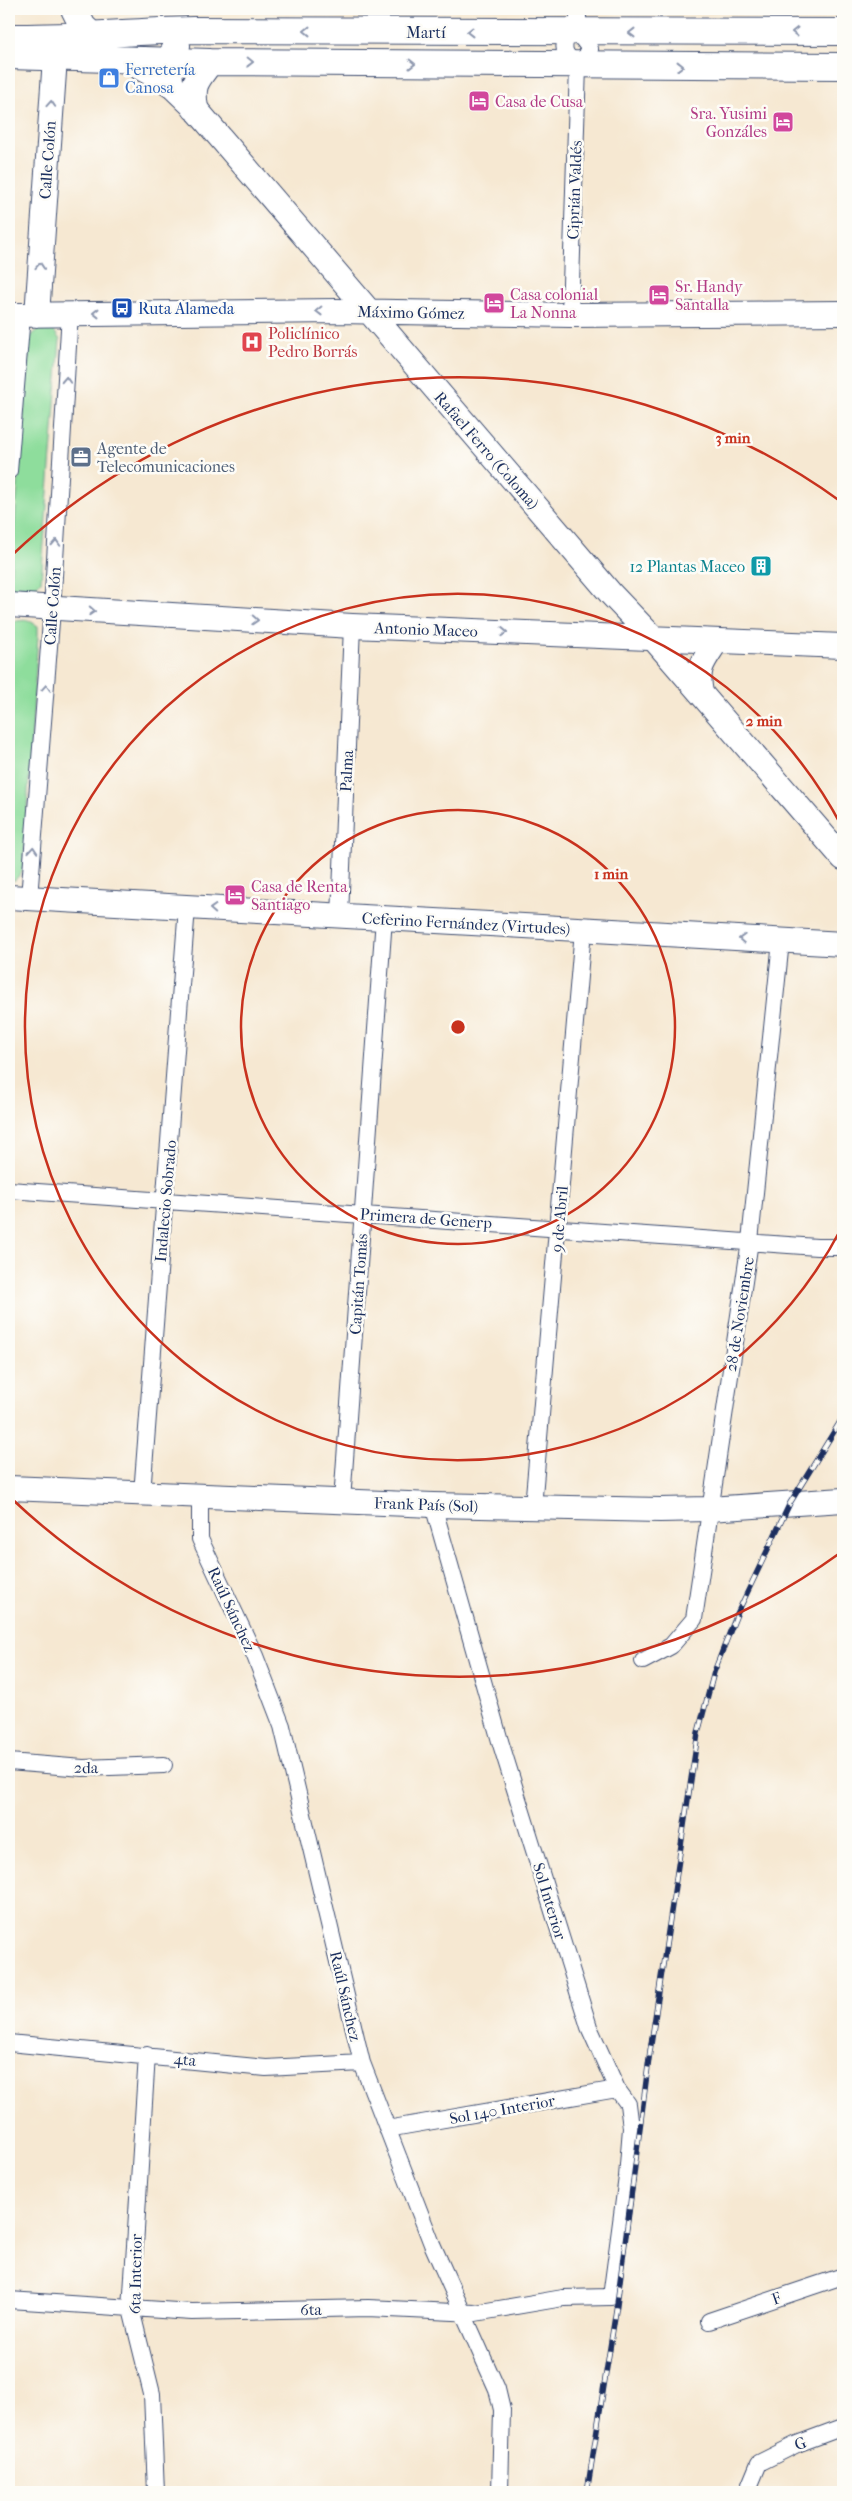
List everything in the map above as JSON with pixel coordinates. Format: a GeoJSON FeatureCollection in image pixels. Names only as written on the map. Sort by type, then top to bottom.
{"type":"FeatureCollection","features":[{"type":"Feature","properties":{"kind":"main road"},"geometry":{"type":"LineString","coordinates":[[73,9],[83,27],[91,36],[120,58]]}},
{"type":"Feature","properties":{"kind":"main road","name":"Calle Colón"},"geometry":{"type":"LineString","coordinates":[[58,48],[73,9]]}},
{"type":"Feature","properties":{"kind":"main road","name":"Martí"},"geometry":{"type":"LineString","coordinates":[[9,56],[58,48],[91,36],[190,30],[578,21],[843,32]]}},
{"type":"Feature","properties":{"kind":"main road"},"geometry":{"type":"LineString","coordinates":[[169,72],[190,30]]}},
{"type":"Feature","properties":{"kind":"main road","name":"Martí"},"geometry":{"type":"LineString","coordinates":[[9,38],[120,58],[169,72],[210,62],[578,66],[843,66]]}},
{"type":"Feature","properties":{"kind":"main road"},"geometry":{"type":"LineString","coordinates":[[195,108],[192,90],[210,62]]}},
{"type":"Feature","properties":{"kind":"street","name":"Ciprián Valdés"},"geometry":{"type":"LineString","coordinates":[[570,315],[578,66],[590,49],[578,21]]}},
{"type":"Feature","properties":{"kind":"street","name":"Calle Colón"},"geometry":{"type":"LineString","coordinates":[[9,471],[22,315],[58,48]]}},
{"type":"Feature","properties":{"kind":"street","name":"Rafael Ferro (Coloma)"},"geometry":{"type":"LineString","coordinates":[[169,72],[195,108],[368,311],[611,594],[653,638],[843,858]]}},
{"type":"Feature","properties":{"kind":"street","name":"Máximo Gómez"},"geometry":{"type":"LineString","coordinates":[[22,315],[368,311],[570,315],[843,313]]}},
{"type":"Feature","properties":{"kind":"street","name":"Calle Colón"},"geometry":{"type":"LineString","coordinates":[[19,898],[52,609],[70,313]]}},
{"type":"Feature","properties":{"kind":"street"},"geometry":{"type":"LineString","coordinates":[[585,635],[600,629],[606,622],[611,594]]}},
{"type":"Feature","properties":{"kind":"street","name":"Antonio Maceo"},"geometry":{"type":"LineString","coordinates":[[9,605],[352,626],[843,646]]}},
{"type":"Feature","properties":{"kind":"street","name":"Palma"},"geometry":{"type":"LineString","coordinates":[[340,916],[352,626]]}},
{"type":"Feature","properties":{"kind":"street"},"geometry":{"type":"LineString","coordinates":[[701,693],[698,677],[700,666],[716,642]]}},
{"type":"Feature","properties":{"kind":"street","name":"Ceferino Fernández (Virtudes)"},"geometry":{"type":"LineString","coordinates":[[19,898],[843,944]]}},
{"type":"Feature","properties":{"kind":"street","name":"Indalecio Sobrado"},"geometry":{"type":"LineString","coordinates":[[142,1494],[166,1201],[187,907]]}},
{"type":"Feature","properties":{"kind":"street","name":"Capitán Tomás"},"geometry":{"type":"LineString","coordinates":[[342,1500],[384,918]]}},
{"type":"Feature","properties":{"kind":"street","name":"9 de Abril"},"geometry":{"type":"LineString","coordinates":[[533,1507],[583,930]]}},
{"type":"Feature","properties":{"kind":"street","name":"28 de Noviembre"},"geometry":{"type":"LineString","coordinates":[[644,1661],[671,1646],[694,1619],[750,1241],[781,941]]}},
{"type":"Feature","properties":{"kind":"street","name":"Primera de Generp"},"geometry":{"type":"LineString","coordinates":[[9,1190],[843,1246]]}},
{"type":"Feature","properties":{"kind":"street","name":"Frank País (Sol)"},"geometry":{"type":"LineString","coordinates":[[9,1488],[433,1505],[710,1509],[843,1505]]}},
{"type":"Feature","properties":{"kind":"street","name":"Raúl Sánchez"},"geometry":{"type":"LineString","coordinates":[[200,1495],[200,1539],[255,1656],[282,1726],[362,2063],[461,2310],[497,2389],[502,2410],[500,2492]]}},
{"type":"Feature","properties":{"kind":"street","name":"Sol Interior"},"geometry":{"type":"LineString","coordinates":[[433,1505],[500,1741],[588,2027],[617,2089],[628,2104],[631,2128],[627,2177],[611,2298]]}},
{"type":"Feature","properties":{"kind":"street","name":"2da"},"geometry":{"type":"LineString","coordinates":[[9,1762],[83,1768],[164,1766]]}},
{"type":"Feature","properties":{"kind":"street","name":"4ta"},"geometry":{"type":"LineString","coordinates":[[9,2043],[266,2068],[362,2063]]}},
{"type":"Feature","properties":{"kind":"street","name":"6ta Interior"},"geometry":{"type":"LineString","coordinates":[[147,2055],[130,2309],[152,2394],[156,2492]]}},
{"type":"Feature","properties":{"kind":"street","name":"Sol 140 Interior"},"geometry":{"type":"LineString","coordinates":[[387,2129],[617,2089]]}},
{"type":"Feature","properties":{"kind":"street","name":"F"},"geometry":{"type":"LineString","coordinates":[[710,2321],[843,2276]]}},
{"type":"Feature","properties":{"kind":"street","name":"6ta"},"geometry":{"type":"LineString","coordinates":[[9,2300],[192,2312],[368,2308],[483,2312],[563,2298],[611,2298]]}},
{"type":"Feature","properties":{"kind":"street","name":"G"},"geometry":{"type":"LineString","coordinates":[[747,2492],[759,2463],[797,2444],[843,2427]]}},
{"type":"Feature","properties":{"kind":"green space"},"geometry":{"type":"Polygon","coordinates":[[[52,328],[60,340],[41,581],[30,591],[19,592],[15,591],[10,582],[30,337],[39,329],[52,328]]]}},
{"type":"Feature","properties":{"kind":"green space"},"geometry":{"type":"Polygon","coordinates":[[[28,620],[38,626],[38,635],[23,871],[15,880],[9,882],[9,633],[15,621],[28,620]]]}},
{"type":"Feature","properties":{"kind":"railway"},"geometry":{"type":"LineString","coordinates":[[587,2492],[617,2304],[650,2051],[698,1733],[714,1672],[737,1614],[790,1503],[843,1417]]}},
{"type":"Feature","properties":{"kind":"place","name":"Ferretería Canosa"},"geometry":{"type":"Point","coordinates":[109,78]}},
{"type":"Feature","properties":{"kind":"place","name":"Casa de Cusa"},"geometry":{"type":"Point","coordinates":[479,101]}},
{"type":"Feature","properties":{"kind":"place","name":"Sra. Yusimi Gonzáles"},"geometry":{"type":"Point","coordinates":[783,122]}},
{"type":"Feature","properties":{"kind":"place","name":"Sr. Handy Santalla"},"geometry":{"type":"Point","coordinates":[659,295]}},
{"type":"Feature","properties":{"kind":"place","name":"Casa colonial La Nonna"},"geometry":{"type":"Point","coordinates":[494,303]}},
{"type":"Feature","properties":{"kind":"place","name":"Ruta Alameda"},"geometry":{"type":"Point","coordinates":[122,308]}},
{"type":"Feature","properties":{"kind":"place","name":"Policlínico Pedro Borrás"},"geometry":{"type":"Point","coordinates":[252,342]}},
{"type":"Feature","properties":{"kind":"place","name":"Agente de Telecomunicaciones"},"geometry":{"type":"Point","coordinates":[81,457]}},
{"type":"Feature","properties":{"kind":"place","name":"12 Plantas Maceo"},"geometry":{"type":"Point","coordinates":[761,566]}},
{"type":"Feature","properties":{"kind":"place","name":"Casa de Renta Santiago"},"geometry":{"type":"Point","coordinates":[235,895]}}]}
